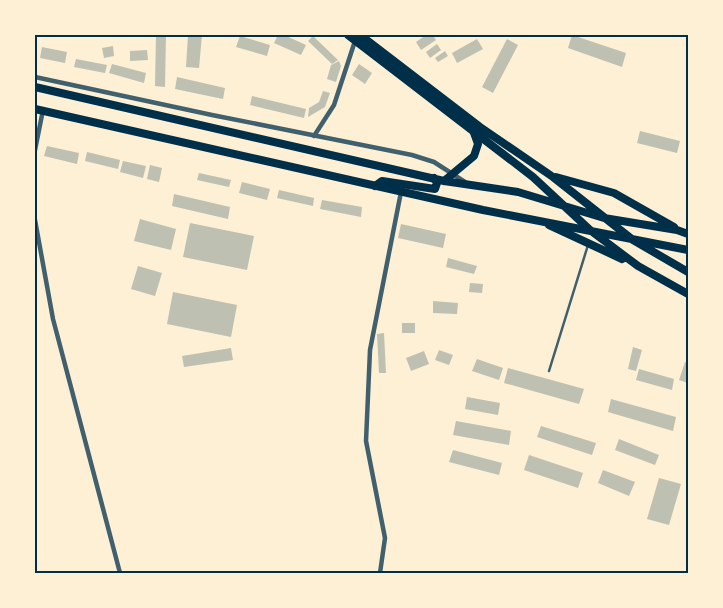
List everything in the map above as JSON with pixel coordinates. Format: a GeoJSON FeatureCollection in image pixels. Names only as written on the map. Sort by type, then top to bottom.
{"type":"FeatureCollection","features":[{"type":"Feature","properties":{"kind":"main road"},"geometry":{"type":"LineString","coordinates":[[354,37],[533,177],[590,230],[638,266]]}},
{"type":"Feature","properties":{"kind":"main road"},"geometry":{"type":"LineString","coordinates":[[354,37],[480,127],[553,176],[633,240],[688,272]]}},
{"type":"Feature","properties":{"kind":"main road"},"geometry":{"type":"LineString","coordinates":[[35,87],[444,181],[518,192],[604,218],[677,230]]}},
{"type":"Feature","properties":{"kind":"main road"},"geometry":{"type":"LineString","coordinates":[[39,109],[401,192],[688,250]]}},
{"type":"Feature","properties":{"kind":"main road"},"geometry":{"type":"LineString","coordinates":[[444,181],[474,156],[478,144],[476,136],[467,127]]}},
{"type":"Feature","properties":{"kind":"main road"},"geometry":{"type":"LineString","coordinates":[[553,176],[614,193],[677,230],[688,234]]}},
{"type":"Feature","properties":{"kind":"main road"},"geometry":{"type":"LineString","coordinates":[[375,186],[382,181],[435,188],[437,183],[434,178]]}},
{"type":"Feature","properties":{"kind":"main road"},"geometry":{"type":"LineString","coordinates":[[538,220],[638,266],[688,294]]}},
{"type":"Feature","properties":{"kind":"street"},"geometry":{"type":"LineString","coordinates":[[314,136],[334,105],[354,37]]}},
{"type":"Feature","properties":{"kind":"street"},"geometry":{"type":"LineString","coordinates":[[35,77],[412,155],[434,162],[469,184]]}},
{"type":"Feature","properties":{"kind":"street"},"geometry":{"type":"LineString","coordinates":[[35,150],[39,109]]}},
{"type":"Feature","properties":{"kind":"street"},"geometry":{"type":"LineString","coordinates":[[380,573],[385,538],[366,441],[370,350],[401,192]]}},
{"type":"Feature","properties":{"kind":"street"},"geometry":{"type":"LineString","coordinates":[[35,220],[53,319],[120,573]]}},
{"type":"Feature","properties":{"kind":"lane"},"geometry":{"type":"LineString","coordinates":[[549,372],[588,243]]}},
{"type":"Feature","properties":{"kind":"building"},"geometry":{"type":"Polygon","coordinates":[[[156,35],[166,35],[165,87],[155,86],[156,35]]]}},
{"type":"Feature","properties":{"kind":"building"},"geometry":{"type":"Polygon","coordinates":[[[188,35],[202,35],[199,68],[186,67],[188,35]]]}},
{"type":"Feature","properties":{"kind":"building"},"geometry":{"type":"Polygon","coordinates":[[[278,35],[284,35],[306,45],[301,55],[274,43],[278,35]]]}},
{"type":"Feature","properties":{"kind":"building"},"geometry":{"type":"Polygon","coordinates":[[[426,35],[433,35],[436,40],[421,50],[416,42],[426,35]]]}},
{"type":"Feature","properties":{"kind":"building"},"geometry":{"type":"Polygon","coordinates":[[[572,35],[626,53],[622,67],[568,48],[572,35]]]}},
{"type":"Feature","properties":{"kind":"building"},"geometry":{"type":"Polygon","coordinates":[[[240,36],[270,45],[267,56],[236,47],[240,36]]]}},
{"type":"Feature","properties":{"kind":"building"},"geometry":{"type":"Polygon","coordinates":[[[313,36],[338,60],[332,64],[308,41],[313,36]]]}},
{"type":"Feature","properties":{"kind":"building"},"geometry":{"type":"Polygon","coordinates":[[[477,39],[483,49],[457,63],[452,53],[477,39]]]}},
{"type":"Feature","properties":{"kind":"building"},"geometry":{"type":"Polygon","coordinates":[[[507,39],[518,45],[493,93],[482,87],[507,39]]]}},
{"type":"Feature","properties":{"kind":"building"},"geometry":{"type":"Polygon","coordinates":[[[437,44],[441,50],[430,58],[426,52],[437,44]]]}},
{"type":"Feature","properties":{"kind":"building"},"geometry":{"type":"Polygon","coordinates":[[[113,46],[114,56],[104,58],[102,48],[113,46]]]}},
{"type":"Feature","properties":{"kind":"building"},"geometry":{"type":"Polygon","coordinates":[[[42,47],[67,52],[65,63],[40,58],[42,47]]]}},
{"type":"Feature","properties":{"kind":"building"},"geometry":{"type":"Polygon","coordinates":[[[147,50],[148,60],[130,61],[130,51],[147,50]]]}},
{"type":"Feature","properties":{"kind":"building"},"geometry":{"type":"Polygon","coordinates":[[[445,51],[448,56],[438,62],[435,58],[445,51]]]}},
{"type":"Feature","properties":{"kind":"building"},"geometry":{"type":"Polygon","coordinates":[[[76,59],[107,65],[105,73],[74,67],[76,59]]]}},
{"type":"Feature","properties":{"kind":"building"},"geometry":{"type":"Polygon","coordinates":[[[339,61],[341,66],[336,82],[327,79],[331,65],[339,61]]]}},
{"type":"Feature","properties":{"kind":"building"},"geometry":{"type":"Polygon","coordinates":[[[112,64],[146,73],[144,83],[109,73],[112,64]]]}},
{"type":"Feature","properties":{"kind":"building"},"geometry":{"type":"Polygon","coordinates":[[[359,64],[372,73],[365,84],[352,75],[359,64]]]}},
{"type":"Feature","properties":{"kind":"building"},"geometry":{"type":"Polygon","coordinates":[[[177,77],[225,88],[223,99],[175,89],[177,77]]]}},
{"type":"Feature","properties":{"kind":"building"},"geometry":{"type":"Polygon","coordinates":[[[323,91],[330,93],[325,107],[308,117],[309,108],[319,102],[323,91]]]}},
{"type":"Feature","properties":{"kind":"building"},"geometry":{"type":"Polygon","coordinates":[[[252,96],[306,109],[304,118],[250,105],[252,96]]]}},
{"type":"Feature","properties":{"kind":"building"},"geometry":{"type":"Polygon","coordinates":[[[640,131],[680,141],[677,153],[637,143],[640,131]]]}},
{"type":"Feature","properties":{"kind":"building"},"geometry":{"type":"Polygon","coordinates":[[[47,146],[79,153],[77,164],[44,156],[47,146]]]}},
{"type":"Feature","properties":{"kind":"building"},"geometry":{"type":"Polygon","coordinates":[[[87,152],[120,160],[118,169],[85,161],[87,152]]]}},
{"type":"Feature","properties":{"kind":"building"},"geometry":{"type":"Polygon","coordinates":[[[123,161],[146,166],[143,178],[120,172],[123,161]]]}},
{"type":"Feature","properties":{"kind":"building"},"geometry":{"type":"Polygon","coordinates":[[[150,165],[162,168],[159,182],[147,179],[150,165]]]}},
{"type":"Feature","properties":{"kind":"building"},"geometry":{"type":"Polygon","coordinates":[[[199,173],[231,180],[229,187],[197,180],[199,173]]]}},
{"type":"Feature","properties":{"kind":"building"},"geometry":{"type":"Polygon","coordinates":[[[242,182],[270,189],[267,200],[239,193],[242,182]]]}},
{"type":"Feature","properties":{"kind":"building"},"geometry":{"type":"Polygon","coordinates":[[[279,190],[314,198],[313,206],[277,198],[279,190]]]}},
{"type":"Feature","properties":{"kind":"building"},"geometry":{"type":"Polygon","coordinates":[[[174,194],[230,207],[228,219],[172,206],[174,194]]]}},
{"type":"Feature","properties":{"kind":"building"},"geometry":{"type":"Polygon","coordinates":[[[322,200],[362,207],[361,217],[320,209],[322,200]]]}},
{"type":"Feature","properties":{"kind":"building"},"geometry":{"type":"Polygon","coordinates":[[[140,219],[176,229],[171,250],[134,241],[140,219]]]}},
{"type":"Feature","properties":{"kind":"building"},"geometry":{"type":"Polygon","coordinates":[[[190,223],[254,236],[247,270],[183,257],[190,223]]]}},
{"type":"Feature","properties":{"kind":"building"},"geometry":{"type":"Polygon","coordinates":[[[401,224],[446,234],[443,248],[398,238],[401,224]]]}},
{"type":"Feature","properties":{"kind":"building"},"geometry":{"type":"Polygon","coordinates":[[[448,258],[477,266],[474,274],[446,267],[448,258]]]}},
{"type":"Feature","properties":{"kind":"building"},"geometry":{"type":"Polygon","coordinates":[[[138,266],[162,273],[155,296],[131,289],[138,266]]]}},
{"type":"Feature","properties":{"kind":"building"},"geometry":{"type":"Polygon","coordinates":[[[470,283],[483,284],[482,293],[469,292],[470,283]]]}},
{"type":"Feature","properties":{"kind":"building"},"geometry":{"type":"Polygon","coordinates":[[[173,292],[237,305],[231,337],[167,324],[173,292]]]}},
{"type":"Feature","properties":{"kind":"building"},"geometry":{"type":"Polygon","coordinates":[[[433,301],[458,303],[457,314],[433,313],[433,301]]]}},
{"type":"Feature","properties":{"kind":"building"},"geometry":{"type":"Polygon","coordinates":[[[402,323],[415,323],[415,333],[402,333],[402,323]]]}},
{"type":"Feature","properties":{"kind":"building"},"geometry":{"type":"Polygon","coordinates":[[[384,333],[386,373],[379,373],[377,334],[384,333]]]}},
{"type":"Feature","properties":{"kind":"building"},"geometry":{"type":"Polygon","coordinates":[[[633,347],[642,350],[636,371],[628,369],[633,347]]]}},
{"type":"Feature","properties":{"kind":"building"},"geometry":{"type":"Polygon","coordinates":[[[231,348],[233,360],[184,367],[182,356],[231,348]]]}},
{"type":"Feature","properties":{"kind":"building"},"geometry":{"type":"Polygon","coordinates":[[[439,350],[453,355],[449,365],[435,360],[439,350]]]}},
{"type":"Feature","properties":{"kind":"building"},"geometry":{"type":"Polygon","coordinates":[[[424,351],[429,364],[411,371],[406,358],[424,351]]]}},
{"type":"Feature","properties":{"kind":"building"},"geometry":{"type":"Polygon","coordinates":[[[477,359],[503,368],[499,380],[472,371],[477,359]]]}},
{"type":"Feature","properties":{"kind":"building"},"geometry":{"type":"Polygon","coordinates":[[[685,362],[688,363],[688,383],[679,380],[685,362]]]}},
{"type":"Feature","properties":{"kind":"building"},"geometry":{"type":"Polygon","coordinates":[[[508,368],[584,389],[579,404],[504,383],[508,368]]]}},
{"type":"Feature","properties":{"kind":"building"},"geometry":{"type":"Polygon","coordinates":[[[639,369],[674,379],[672,390],[636,380],[639,369]]]}},
{"type":"Feature","properties":{"kind":"building"},"geometry":{"type":"Polygon","coordinates":[[[467,397],[500,403],[498,415],[465,409],[467,397]]]}},
{"type":"Feature","properties":{"kind":"building"},"geometry":{"type":"Polygon","coordinates":[[[611,399],[676,417],[673,431],[608,412],[611,399]]]}},
{"type":"Feature","properties":{"kind":"building"},"geometry":{"type":"Polygon","coordinates":[[[456,421],[511,431],[509,445],[453,435],[456,421]]]}},
{"type":"Feature","properties":{"kind":"building"},"geometry":{"type":"Polygon","coordinates":[[[541,426],[596,443],[592,455],[537,437],[541,426]]]}},
{"type":"Feature","properties":{"kind":"building"},"geometry":{"type":"Polygon","coordinates":[[[619,439],[659,455],[655,465],[615,450],[619,439]]]}},
{"type":"Feature","properties":{"kind":"building"},"geometry":{"type":"Polygon","coordinates":[[[453,450],[502,463],[499,475],[449,462],[453,450]]]}},
{"type":"Feature","properties":{"kind":"building"},"geometry":{"type":"Polygon","coordinates":[[[529,455],[583,473],[578,488],[524,470],[529,455]]]}},
{"type":"Feature","properties":{"kind":"building"},"geometry":{"type":"Polygon","coordinates":[[[603,470],[635,482],[629,496],[598,483],[603,470]]]}},
{"type":"Feature","properties":{"kind":"building"},"geometry":{"type":"Polygon","coordinates":[[[659,478],[681,484],[669,525],[647,519],[659,478]]]}}]}
